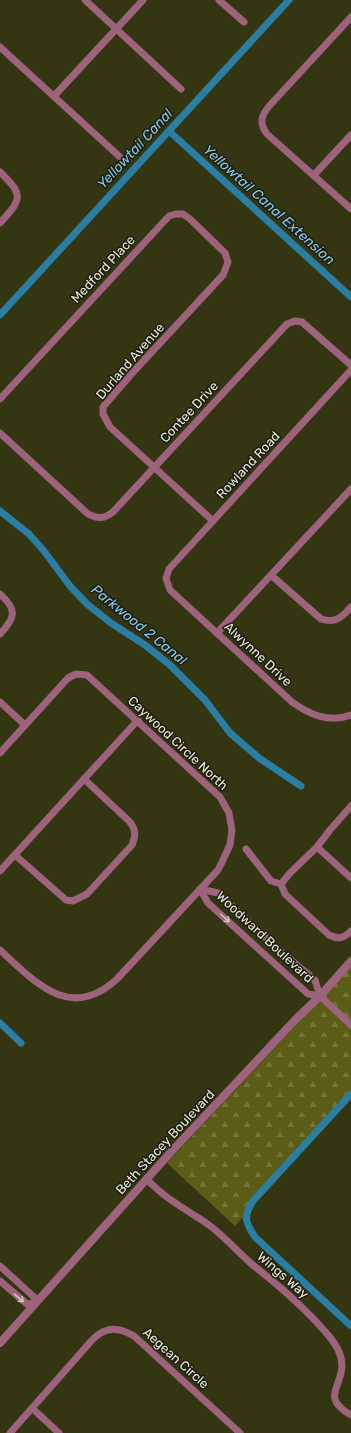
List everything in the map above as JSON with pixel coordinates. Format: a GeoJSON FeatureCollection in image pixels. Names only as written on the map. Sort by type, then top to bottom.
{"type":"FeatureCollection","features":[{"type":"Feature","properties":{"kind":"street"},"geometry":{"type":"LineString","coordinates":[[85,0],[181,89]]}},
{"type":"Feature","properties":{"kind":"street"},"geometry":{"type":"LineString","coordinates":[[54,96],[143,0]]}},
{"type":"Feature","properties":{"kind":"street"},"geometry":{"type":"LineString","coordinates":[[219,0],[244,22]]}},
{"type":"Feature","properties":{"kind":"street"},"geometry":{"type":"LineString","coordinates":[[351,17],[262,114],[261,122],[267,134],[351,209]]}},
{"type":"Feature","properties":{"kind":"street"},"geometry":{"type":"LineString","coordinates":[[0,47],[120,157]]}},
{"type":"Feature","properties":{"kind":"street"},"geometry":{"type":"LineString","coordinates":[[314,175],[351,135]]}},
{"type":"Feature","properties":{"kind":"street"},"geometry":{"type":"LineString","coordinates":[[0,172],[15,186],[18,196],[16,203],[0,223]]}},
{"type":"Feature","properties":{"kind":"street","name":"Medford Place"},"geometry":{"type":"LineString","coordinates":[[0,399],[169,216],[183,214],[190,219],[225,253],[228,262]]}},
{"type":"Feature","properties":{"kind":"street","name":"Durland Avenue"},"geometry":{"type":"LineString","coordinates":[[213,521],[110,427],[103,414],[103,407],[135,370],[223,275],[228,262]]}},
{"type":"Feature","properties":{"kind":"street","name":"Contee Drive"},"geometry":{"type":"LineString","coordinates":[[0,434],[88,514],[99,519],[114,512],[287,324],[295,321],[302,322],[309,326],[351,365]]}},
{"type":"Feature","properties":{"kind":"street","name":"Rowland Road"},"geometry":{"type":"LineString","coordinates":[[166,578],[169,569],[351,370]]}},
{"type":"Feature","properties":{"kind":"street"},"geometry":{"type":"LineString","coordinates":[[217,633],[272,576],[351,489]]}},
{"type":"Feature","properties":{"kind":"street"},"geometry":{"type":"LineString","coordinates":[[272,576],[321,619],[327,622],[337,620],[351,607]]}},
{"type":"Feature","properties":{"kind":"street","name":"Alwynne Drive"},"geometry":{"type":"LineString","coordinates":[[166,578],[170,590],[292,702],[305,712],[325,718],[351,715]]}},
{"type":"Feature","properties":{"kind":"street"},"geometry":{"type":"LineString","coordinates":[[0,594],[10,604],[13,615],[11,622],[0,634]]}},
{"type":"Feature","properties":{"kind":"street","name":"Caywood Circle North"},"geometry":{"type":"LineString","coordinates":[[0,950],[39,986],[61,996],[79,998],[94,995],[104,990],[117,979],[218,870],[228,849],[232,830],[229,813],[220,797],[138,720],[87,675],[76,674],[68,678],[25,725]]}},
{"type":"Feature","properties":{"kind":"street"},"geometry":{"type":"LineString","coordinates":[[0,702],[25,725],[0,753]]}},
{"type":"Feature","properties":{"kind":"street"},"geometry":{"type":"LineString","coordinates":[[0,871],[138,720]]}},
{"type":"Feature","properties":{"kind":"street"},"geometry":{"type":"LineString","coordinates":[[15,855],[60,896],[73,901],[87,894],[127,850],[136,837],[135,828],[84,779]]}},
{"type":"Feature","properties":{"kind":"street"},"geometry":{"type":"LineString","coordinates":[[281,884],[290,873],[317,847],[351,806]]}},
{"type":"Feature","properties":{"kind":"street"},"geometry":{"type":"LineString","coordinates":[[317,847],[351,878]]}},
{"type":"Feature","properties":{"kind":"street"},"geometry":{"type":"LineString","coordinates":[[246,849],[271,881],[281,884]]}},
{"type":"Feature","properties":{"kind":"street"},"geometry":{"type":"LineString","coordinates":[[281,884],[285,894],[329,935],[336,939],[344,937],[351,931]]}},
{"type":"Feature","properties":{"kind":"street","name":"Woodward Boulevard"},"geometry":{"type":"LineString","coordinates":[[200,889],[218,893],[280,951],[315,980],[320,996],[308,994],[208,903],[200,889]]}},
{"type":"Feature","properties":{"kind":"street","name":"Beth Stacey Boulevard"},"geometry":{"type":"LineString","coordinates":[[0,1343],[146,1179],[296,1019],[320,996],[351,961]]}},
{"type":"Feature","properties":{"kind":"street"},"geometry":{"type":"LineString","coordinates":[[320,996],[351,1025]]}},
{"type":"Feature","properties":{"kind":"street","name":"Wings Way"},"geometry":{"type":"LineString","coordinates":[[146,1179],[172,1201],[211,1226],[319,1324],[337,1346],[341,1356],[342,1367],[334,1390],[334,1396],[338,1404],[351,1415]]}},
{"type":"Feature","properties":{"kind":"street"},"geometry":{"type":"LineString","coordinates":[[0,1266],[34,1296],[35,1304],[27,1304],[0,1281]]}},
{"type":"Feature","properties":{"kind":"street","name":"Aegean Circle"},"geometry":{"type":"LineString","coordinates":[[10,1433],[100,1332],[107,1329],[117,1328],[134,1336],[240,1433]]}},
{"type":"Feature","properties":{"kind":"street"},"geometry":{"type":"LineString","coordinates":[[32,1408],[59,1433]]}},
{"type":"Feature","properties":{"kind":"green space"},"geometry":{"type":"Polygon","coordinates":[[[351,966],[351,1097],[235,1226],[167,1163],[351,966]]]}},
{"type":"Feature","properties":{"kind":"waterway","name":"Yellowtail Canal"},"geometry":{"type":"LineString","coordinates":[[0,315],[289,0]]}},
{"type":"Feature","properties":{"kind":"waterway","name":"Yellowtail Canal Extension"},"geometry":{"type":"LineString","coordinates":[[169,131],[351,297]]}},
{"type":"Feature","properties":{"kind":"waterway","name":"Parkwood 2 Canal"},"geometry":{"type":"LineString","coordinates":[[0,511],[29,534],[44,551],[70,586],[87,604],[111,623],[145,645],[170,665],[205,700],[230,733],[259,758],[301,786]]}},
{"type":"Feature","properties":{"kind":"waterway"},"geometry":{"type":"LineString","coordinates":[[0,1023],[21,1043]]}},
{"type":"Feature","properties":{"kind":"waterway","name":"Yellowtail Canal Extension"},"geometry":{"type":"LineString","coordinates":[[351,1094],[253,1201],[246,1219],[255,1237],[351,1326]]}}]}
